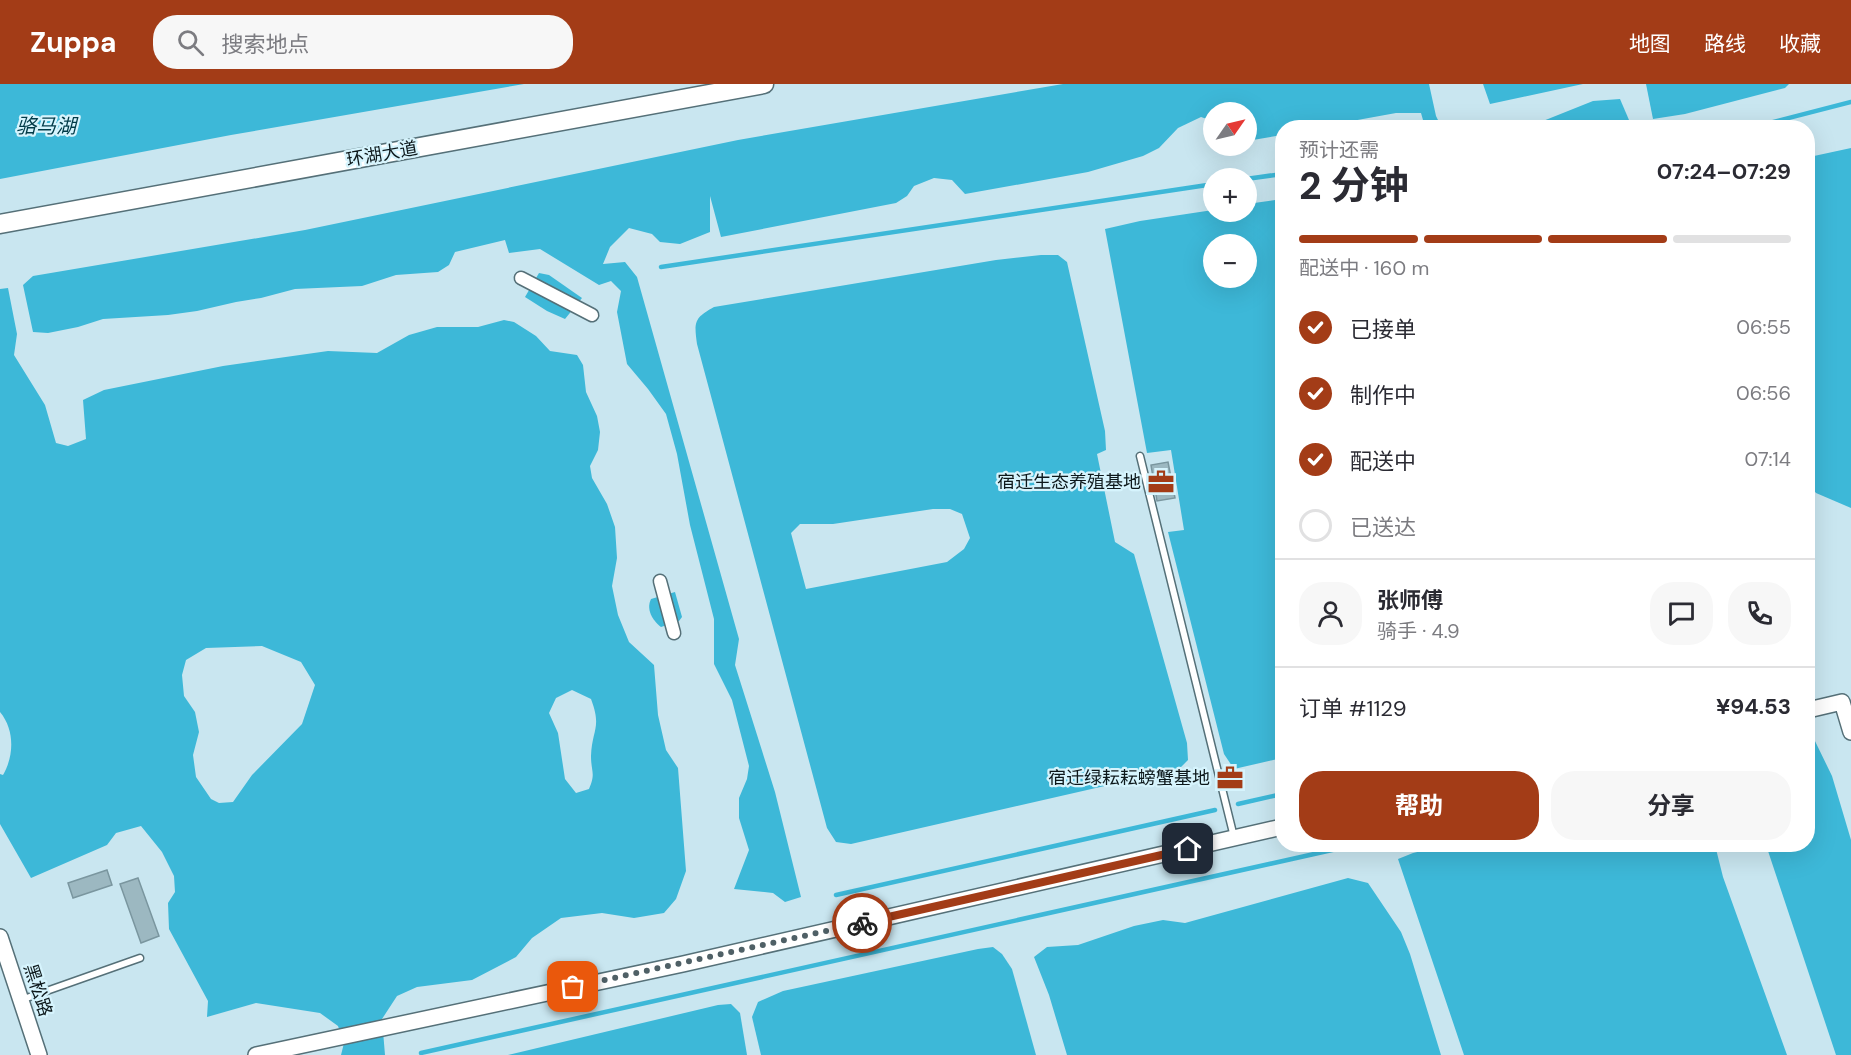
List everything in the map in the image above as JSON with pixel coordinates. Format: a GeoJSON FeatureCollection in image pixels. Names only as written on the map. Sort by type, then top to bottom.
{"type":"FeatureCollection","features":[{"type":"Feature","properties":{"kind":"main road","name":"环湖大道"},"geometry":{"type":"LineString","coordinates":[[0,224],[764,84]]}},
{"type":"Feature","properties":{"kind":"street"},"geometry":{"type":"LineString","coordinates":[[521,278],[592,315]]}},
{"type":"Feature","properties":{"kind":"street"},"geometry":{"type":"LineString","coordinates":[[660,581],[674,633]]}},
{"type":"Feature","properties":{"kind":"street"},"geometry":{"type":"LineString","coordinates":[[1815,708],[1842,702],[1851,732]]}},
{"type":"Feature","properties":{"kind":"street"},"geometry":{"type":"LineString","coordinates":[[256,1055],[683,964],[1275,829]]}},
{"type":"Feature","properties":{"kind":"street","name":"黑松路"},"geometry":{"type":"LineString","coordinates":[[0,937],[39,1055]]}},
{"type":"Feature","properties":{"kind":"lane"},"geometry":{"type":"LineString","coordinates":[[1140,456],[1234,838]]}},
{"type":"Feature","properties":{"kind":"lane"},"geometry":{"type":"LineString","coordinates":[[21,1000],[140,958]]}},
{"type":"Feature","properties":{"kind":"water","name":"骆马湖"},"geometry":{"type":"Polygon","coordinates":[[[0,84],[524,84],[231,135],[0,179],[0,84]]]}},
{"type":"Feature","properties":{"kind":"water"},"geometry":{"type":"Polygon","coordinates":[[[1063,84],[1429,84],[1438,120],[1423,120],[1421,113],[1396,113],[1358,120],[1275,120],[1275,136],[1257,139],[1257,102],[1203,102],[1203,118],[1178,128],[1159,148],[1143,156],[1088,172],[965,194],[952,180],[934,178],[914,186],[907,196],[896,203],[721,237],[710,196],[710,232],[680,244],[660,242],[652,234],[629,228],[610,247],[603,264],[625,262],[637,277],[739,639],[735,665],[775,792],[801,897],[785,902],[773,893],[734,889],[749,850],[739,818],[739,798],[747,779],[749,766],[732,700],[714,664],[714,619],[690,525],[677,454],[666,414],[627,364],[617,312],[621,291],[611,281],[599,285],[540,249],[509,253],[505,240],[455,252],[449,265],[438,272],[396,275],[362,286],[295,289],[197,311],[103,319],[48,333],[33,332],[23,285],[33,276],[305,230],[738,140],[1063,84]]]}},
{"type":"Feature","properties":{"kind":"water"},"geometry":{"type":"Polygon","coordinates":[[[1483,84],[1583,84],[1490,104],[1483,84]]]}},
{"type":"Feature","properties":{"kind":"water"},"geometry":{"type":"Polygon","coordinates":[[[1646,84],[1789,84],[1785,88],[1685,114],[1653,119],[1646,84]]]}},
{"type":"Feature","properties":{"kind":"water"},"geometry":{"type":"Polygon","coordinates":[[[1620,99],[1629,120],[1546,120],[1593,101],[1620,99]]]}},
{"type":"Feature","properties":{"kind":"water"},"geometry":{"type":"Polygon","coordinates":[[[1851,148],[1851,508],[1815,492],[1815,156],[1851,148]]]}},
{"type":"Feature","properties":{"kind":"water"},"geometry":{"type":"Polygon","coordinates":[[[1275,200],[1275,760],[1234,769],[1224,754],[1168,532],[1184,530],[1171,450],[1147,453],[1105,229],[1203,212],[1203,222],[1257,222],[1257,203],[1275,200]]]}},
{"type":"Feature","properties":{"kind":"water"},"geometry":{"type":"Polygon","coordinates":[[[1058,255],[1067,262],[1105,431],[1106,450],[1097,454],[1115,542],[1134,554],[1187,743],[1188,760],[1179,769],[851,844],[836,842],[827,828],[697,344],[697,321],[702,314],[714,307],[996,260],[1058,255]],[[933,509],[833,524],[800,524],[791,533],[806,589],[947,562],[964,549],[970,538],[962,514],[950,509],[933,509]]]}},
{"type":"Feature","properties":{"kind":"water"},"geometry":{"type":"Polygon","coordinates":[[[539,273],[549,275],[582,298],[565,319],[525,297],[539,273]]]}},
{"type":"Feature","properties":{"kind":"water"},"geometry":{"type":"Polygon","coordinates":[[[8,288],[17,334],[14,355],[45,405],[56,443],[68,446],[86,439],[83,400],[104,390],[223,366],[328,351],[377,353],[409,335],[437,327],[478,327],[504,320],[514,322],[536,336],[550,351],[577,355],[583,365],[586,392],[597,416],[600,432],[598,450],[590,466],[592,478],[607,504],[615,527],[617,558],[612,586],[618,615],[629,642],[654,665],[658,715],[666,750],[678,768],[686,871],[676,899],[664,913],[634,918],[602,913],[561,918],[532,938],[516,957],[472,980],[417,987],[397,996],[382,1019],[385,1055],[341,1055],[344,1043],[338,1026],[320,1013],[256,1003],[207,1017],[208,1001],[169,929],[168,903],[175,892],[174,876],[162,852],[141,826],[116,833],[107,845],[31,878],[0,824],[0,774],[3,775],[7,768],[11,743],[8,727],[0,712],[0,289],[8,288]],[[262,646],[206,648],[186,660],[182,675],[184,696],[195,712],[199,732],[193,755],[196,777],[211,799],[219,803],[233,802],[252,775],[302,724],[315,685],[301,662],[262,646]],[[572,690],[556,698],[549,713],[558,733],[565,779],[576,793],[589,789],[591,784],[593,776],[591,756],[596,716],[591,699],[572,690]]]}},
{"type":"Feature","properties":{"kind":"water"},"geometry":{"type":"Polygon","coordinates":[[[675,592],[682,617],[679,621],[661,627],[651,614],[649,607],[651,599],[675,592]]]}},
{"type":"Feature","properties":{"kind":"water"},"geometry":{"type":"Polygon","coordinates":[[[1815,741],[1832,776],[1851,840],[1851,1055],[1836,1055],[1768,852],[1815,852],[1815,741]]]}},
{"type":"Feature","properties":{"kind":"water"},"geometry":{"type":"Polygon","coordinates":[[[1717,852],[1723,877],[1787,1055],[1464,1055],[1398,859],[1413,853],[1717,852]]]}},
{"type":"Feature","properties":{"kind":"water"},"geometry":{"type":"Polygon","coordinates":[[[1348,878],[1368,883],[1401,932],[1441,1055],[1067,1055],[1049,995],[1034,957],[1047,947],[1078,945],[1134,926],[1163,920],[1185,923],[1348,878]]]}},
{"type":"Feature","properties":{"kind":"water"},"geometry":{"type":"Polygon","coordinates":[[[993,947],[1002,954],[1012,969],[1036,1055],[761,1055],[752,1017],[758,1002],[783,991],[993,947]]]}},
{"type":"Feature","properties":{"kind":"water"},"geometry":{"type":"Polygon","coordinates":[[[731,1004],[740,1013],[747,1055],[508,1055],[718,1005],[731,1004]]]}},
{"type":"Feature","properties":{"kind":"building"},"geometry":{"type":"Polygon","coordinates":[[[1168,462],[1175,498],[1157,501],[1151,465],[1168,462]]]}},
{"type":"Feature","properties":{"kind":"building"},"geometry":{"type":"Polygon","coordinates":[[[107,870],[112,885],[73,898],[68,883],[107,870]]]}},
{"type":"Feature","properties":{"kind":"building"},"geometry":{"type":"Polygon","coordinates":[[[138,878],[159,936],[141,943],[120,884],[138,878]]]}},
{"type":"Feature","properties":{"kind":"waterway"},"geometry":{"type":"LineString","coordinates":[[1781,120],[1851,102]]}},
{"type":"Feature","properties":{"kind":"waterway"},"geometry":{"type":"LineString","coordinates":[[1257,177],[1275,175]]}},
{"type":"Feature","properties":{"kind":"waterway"},"geometry":{"type":"LineString","coordinates":[[661,267],[1203,186]]}},
{"type":"Feature","properties":{"kind":"waterway"},"geometry":{"type":"LineString","coordinates":[[1238,804],[1275,796]]}},
{"type":"Feature","properties":{"kind":"waterway"},"geometry":{"type":"LineString","coordinates":[[836,895],[1215,810]]}},
{"type":"Feature","properties":{"kind":"waterway"},"geometry":{"type":"LineString","coordinates":[[421,1053],[1323,852]]}},
{"type":"Feature","properties":{"kind":"way so far"},"geometry":{"type":"LineString","coordinates":[[573,987],[862,923]]}},
{"type":"Feature","properties":{"kind":"place","name":"宿迁生态养殖基地"},"geometry":{"type":"Point","coordinates":[1161,482]}},
{"type":"Feature","properties":{"kind":"place","name":"宿迁绿耘耘螃蟹基地"},"geometry":{"type":"Point","coordinates":[1230,778]}},
{"type":"Feature","properties":{"kind":"route"},"geometry":{"type":"LineString","coordinates":[[862,923],[1188,849]]}}]}
